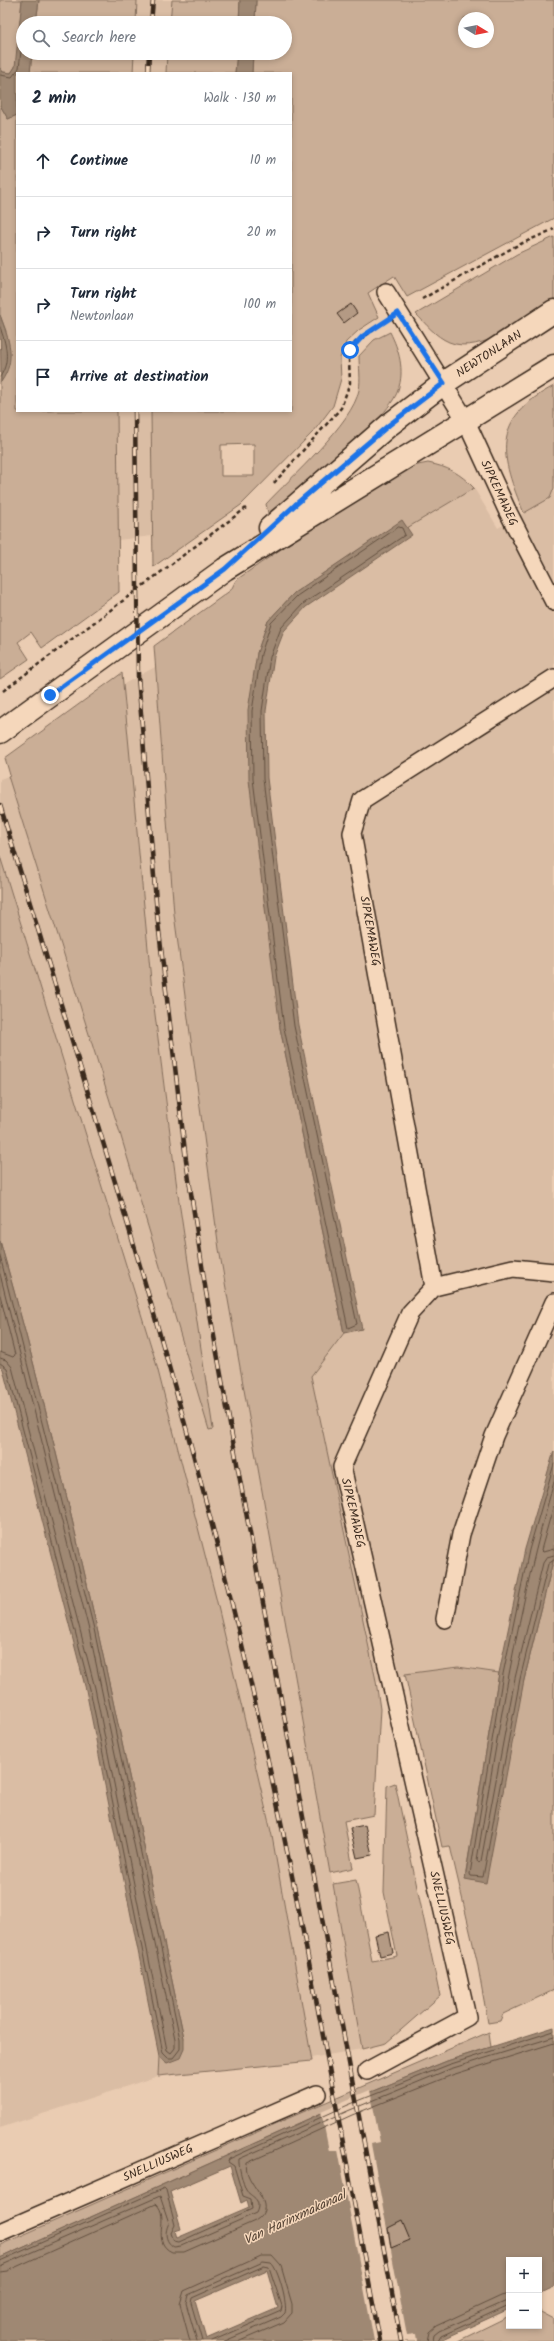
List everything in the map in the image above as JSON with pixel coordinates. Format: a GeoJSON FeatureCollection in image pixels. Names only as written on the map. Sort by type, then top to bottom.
{"type":"FeatureCollection","features":[{"type":"Feature","properties":{"kind":"street","name":"NEWTONLAAN"},"geometry":{"type":"LineString","coordinates":[[225,569],[295,505],[383,430],[444,383],[554,311]]}},
{"type":"Feature","properties":{"kind":"street","name":"NEWTONLAAN"},"geometry":{"type":"LineString","coordinates":[[0,732],[225,569],[465,419],[554,366]]}},
{"type":"Feature","properties":{"kind":"lane","name":"SIPKEMAWEG"},"geometry":{"type":"LineString","coordinates":[[386,292],[465,419],[507,510],[554,602]]}},
{"type":"Feature","properties":{"kind":"lane","name":"SIPKEMAWEG"},"geometry":{"type":"LineString","coordinates":[[393,1687],[342,1466],[410,1313],[434,1287],[352,833],[362,800],[554,678]]}},
{"type":"Feature","properties":{"kind":"lane"},"geometry":{"type":"LineString","coordinates":[[434,1287],[513,1268],[554,1272]]}},
{"type":"Feature","properties":{"kind":"lane"},"geometry":{"type":"LineString","coordinates":[[445,1619],[461,1534],[494,1436],[554,1302]]}},
{"type":"Feature","properties":{"kind":"lane","name":"SNELLIUSWEG"},"geometry":{"type":"LineString","coordinates":[[367,2071],[467,2017],[393,1687]]}},
{"type":"Feature","properties":{"kind":"lane","name":"SNELLIUSWEG"},"geometry":{"type":"LineString","coordinates":[[0,2232],[317,2094]]}},
{"type":"Feature","properties":{"kind":"path"},"geometry":{"type":"LineString","coordinates":[[268,488],[341,408],[350,383],[350,350],[355,343],[398,313],[514,248],[554,229]]}},
{"type":"Feature","properties":{"kind":"path"},"geometry":{"type":"LineString","coordinates":[[0,693],[251,504]]}},
{"type":"Feature","properties":{"kind":"shaded area"},"geometry":{"type":"Polygon","coordinates":[[[0,0],[22,0],[21,16],[16,16],[17,60],[15,67],[11,73],[3,72],[0,68],[0,0]]]}},
{"type":"Feature","properties":{"kind":"shaded area"},"geometry":{"type":"Polygon","coordinates":[[[39,0],[137,0],[136,16],[37,16],[39,0]]]}},
{"type":"Feature","properties":{"kind":"shaded area"},"geometry":{"type":"Polygon","coordinates":[[[137,0],[172,0],[171,16],[136,16],[137,0]]]}},
{"type":"Feature","properties":{"kind":"shaded area"},"geometry":{"type":"Polygon","coordinates":[[[172,0],[240,0],[239,16],[171,16],[172,0]]]}},
{"type":"Feature","properties":{"kind":"shaded area"},"geometry":{"type":"Polygon","coordinates":[[[256,0],[554,0],[554,218],[407,297],[394,276],[368,293],[379,317],[359,330],[346,342],[340,358],[341,379],[333,406],[314,431],[241,505],[153,567],[151,412],[292,412],[292,72],[252,72],[253,60],[292,60],[292,16],[255,16],[256,0]],[[254,444],[221,445],[221,476],[254,476],[254,444]]]}},
{"type":"Feature","properties":{"kind":"shaded area"},"geometry":{"type":"Polygon","coordinates":[[[31,60],[134,60],[133,72],[30,72],[31,60]]]}},
{"type":"Feature","properties":{"kind":"shaded area"},"geometry":{"type":"Polygon","coordinates":[[[134,60],[167,60],[166,72],[133,72],[134,60]]]}},
{"type":"Feature","properties":{"kind":"shaded area"},"geometry":{"type":"Polygon","coordinates":[[[167,60],[236,60],[235,72],[166,72],[167,60]]]}},
{"type":"Feature","properties":{"kind":"shaded area"},"geometry":{"type":"Polygon","coordinates":[[[0,105],[8,119],[16,115],[16,412],[117,412],[119,592],[42,648],[31,632],[18,642],[29,659],[0,679],[0,381],[6,331],[0,315],[0,105]]]}},
{"type":"Feature","properties":{"kind":"shaded area"},"geometry":{"type":"Polygon","coordinates":[[[554,237],[554,300],[504,333],[476,344],[462,345],[449,342],[439,336],[416,314],[517,254],[554,237]]]}},
{"type":"Feature","properties":{"kind":"shaded area"},"geometry":{"type":"Polygon","coordinates":[[[390,332],[396,346],[401,368],[400,383],[391,404],[377,420],[340,456],[268,513],[266,504],[333,434],[354,403],[360,386],[359,356],[374,340],[390,332]]]}},
{"type":"Feature","properties":{"kind":"shaded area"},"geometry":{"type":"Polygon","coordinates":[[[554,386],[554,488],[550,498],[524,513],[510,474],[506,457],[506,441],[510,426],[519,412],[533,399],[554,386]]]}},
{"type":"Feature","properties":{"kind":"shaded area"},"geometry":{"type":"Polygon","coordinates":[[[117,412],[151,412],[152,536],[118,540],[117,412]]]}},
{"type":"Feature","properties":{"kind":"shaded area"},"geometry":{"type":"Polygon","coordinates":[[[428,463],[442,466],[453,471],[464,478],[474,488],[407,528],[402,521],[294,593],[268,621],[257,653],[280,1028],[344,1333],[311,1376],[376,1681],[380,1709],[374,1815],[344,1821],[353,1868],[330,1873],[219,1249],[174,914],[154,646],[231,590],[236,580],[398,469],[428,463]]]}},
{"type":"Feature","properties":{"kind":"shaded area"},"geometry":{"type":"Polygon","coordinates":[[[474,488],[498,528],[550,498],[554,488],[554,1451],[525,1549],[499,1673],[458,1667],[376,1681],[311,1376],[344,1333],[362,1329],[298,1025],[267,778],[266,711],[274,657],[284,631],[306,607],[412,535],[407,528],[474,488]]]}},
{"type":"Feature","properties":{"kind":"shaded area"},"geometry":{"type":"Polygon","coordinates":[[[155,667],[174,914],[219,1249],[362,2049],[311,2058],[272,1836],[155,1359],[0,856],[0,779],[8,776],[120,1133],[209,1429],[152,991],[122,685],[155,667]]]}},
{"type":"Feature","properties":{"kind":"shaded area"},"geometry":{"type":"Polygon","coordinates":[[[122,673],[152,991],[177,1188],[213,1429],[209,1430],[120,1133],[8,776],[10,775],[5,758],[122,673]]]}},
{"type":"Feature","properties":{"kind":"shaded area"},"geometry":{"type":"Polygon","coordinates":[[[0,856],[155,1359],[216,1598],[272,1836],[312,2061],[158,2076],[159,2056],[167,2063],[184,2038],[121,1738],[76,1538],[53,1439],[0,1241],[0,856]]]}},
{"type":"Feature","properties":{"kind":"shaded area"},"geometry":{"type":"Polygon","coordinates":[[[0,1366],[3,1369],[86,1690],[159,2056],[158,2076],[0,2128],[0,1366]]]}},
{"type":"Feature","properties":{"kind":"shaded area"},"geometry":{"type":"Polygon","coordinates":[[[554,1557],[554,1990],[503,2014],[500,2021],[488,2023],[477,1961],[450,1846],[442,1847],[405,1674],[458,1667],[499,1673],[465,1878],[524,1680],[554,1557]]]}},
{"type":"Feature","properties":{"kind":"shaded area"},"geometry":{"type":"Polygon","coordinates":[[[395,1783],[440,1996],[386,2043],[362,2049],[333,1884],[356,1880],[372,1961],[397,1956],[384,1892],[387,1786],[395,1783]]]}},
{"type":"Feature","properties":{"kind":"shaded area"},"geometry":{"type":"Polygon","coordinates":[[[489,2032],[491,2047],[447,2061],[346,2102],[0,2258],[0,2245],[489,2032]]]}},
{"type":"Feature","properties":{"kind":"shaded area"},"geometry":{"type":"Polygon","coordinates":[[[542,2313],[554,2319],[554,2341],[458,2341],[506,2317],[506,2329],[542,2329],[542,2313]]]}},
{"type":"Feature","properties":{"kind":"water"},"geometry":{"type":"Polygon","coordinates":[[[22,0],[39,0],[37,16],[20,16],[22,0]]]}},
{"type":"Feature","properties":{"kind":"water"},"geometry":{"type":"Polygon","coordinates":[[[240,0],[256,0],[255,16],[239,16],[240,0]]]}},
{"type":"Feature","properties":{"kind":"water"},"geometry":{"type":"Polygon","coordinates":[[[16,57],[16,60],[31,60],[30,72],[16,72],[16,115],[8,119],[0,105],[0,68],[3,72],[11,73],[15,67],[16,57]]]}},
{"type":"Feature","properties":{"kind":"water"},"geometry":{"type":"Polygon","coordinates":[[[236,60],[253,60],[252,72],[235,72],[236,60]]]}},
{"type":"Feature","properties":{"kind":"water"},"geometry":{"type":"Polygon","coordinates":[[[0,315],[10,349],[9,365],[1,382],[0,315]]]}},
{"type":"Feature","properties":{"kind":"water"},"geometry":{"type":"Polygon","coordinates":[[[402,520],[412,535],[306,607],[284,631],[274,657],[266,711],[267,778],[298,1025],[362,1329],[344,1333],[280,1028],[249,780],[248,710],[257,653],[268,621],[294,593],[402,520]]]}},
{"type":"Feature","properties":{"kind":"water"},"geometry":{"type":"Polygon","coordinates":[[[0,1241],[53,1439],[76,1538],[121,1738],[184,2038],[184,2049],[180,2058],[167,2063],[159,2056],[86,1690],[3,1369],[0,1366],[0,1241]]]}},
{"type":"Feature","properties":{"kind":"water"},"geometry":{"type":"Polygon","coordinates":[[[554,1451],[554,1557],[524,1680],[486,1883],[465,1879],[499,1673],[525,1549],[554,1451]]]}},
{"type":"Feature","properties":{"kind":"water","name":"Van Harinxmakanaal"},"geometry":{"type":"Polygon","coordinates":[[[554,2027],[554,2287],[542,2293],[542,2257],[506,2257],[506,2310],[439,2341],[0,2341],[0,2258],[346,2102],[447,2061],[554,2027]],[[230,2166],[170,2192],[181,2229],[175,2231],[177,2238],[249,2207],[247,2200],[241,2203],[230,2166]],[[267,2270],[195,2301],[206,2339],[278,2308],[267,2270]]]}},
{"type":"Feature","properties":{"kind":"pier"},"geometry":{"type":"Polygon","coordinates":[[[370,2090],[380,2142],[371,2144],[407,2335],[416,2334],[417,2341],[374,2341],[338,2150],[329,2151],[321,2111],[370,2090]]]}},
{"type":"Feature","properties":{"kind":"building"},"geometry":{"type":"Polygon","coordinates":[[[351,304],[357,313],[344,323],[337,314],[351,304]]]}},
{"type":"Feature","properties":{"kind":"building"},"geometry":{"type":"Polygon","coordinates":[[[365,1825],[372,1855],[357,1858],[350,1828],[365,1825]]]}},
{"type":"Feature","properties":{"kind":"building"},"geometry":{"type":"Polygon","coordinates":[[[389,1932],[393,1953],[380,1956],[375,1935],[389,1932]]]}},
{"type":"Feature","properties":{"kind":"building"},"geometry":{"type":"Polygon","coordinates":[[[402,2221],[410,2240],[391,2248],[388,2228],[402,2221]]]}},
{"type":"Feature","properties":{"kind":"railway"},"geometry":{"type":"LineString","coordinates":[[152,16],[153,0]]}},
{"type":"Feature","properties":{"kind":"railway"},"geometry":{"type":"LineString","coordinates":[[148,72],[149,60]]}},
{"type":"Feature","properties":{"kind":"railway"},"geometry":{"type":"LineString","coordinates":[[135,412],[138,676],[157,914],[186,1160],[206,1292],[240,1480],[401,2341]]}},
{"type":"Feature","properties":{"kind":"railway"},"geometry":{"type":"LineString","coordinates":[[0,805],[150,1300],[231,1600],[253,1692],[292,1877],[380,2341]]}},
{"type":"Feature","properties":{"kind":"route"},"geometry":{"type":"LineString","coordinates":[[50,695],[225,569],[295,505],[389,425],[444,383],[398,313],[363,336],[350,350]]}}]}
